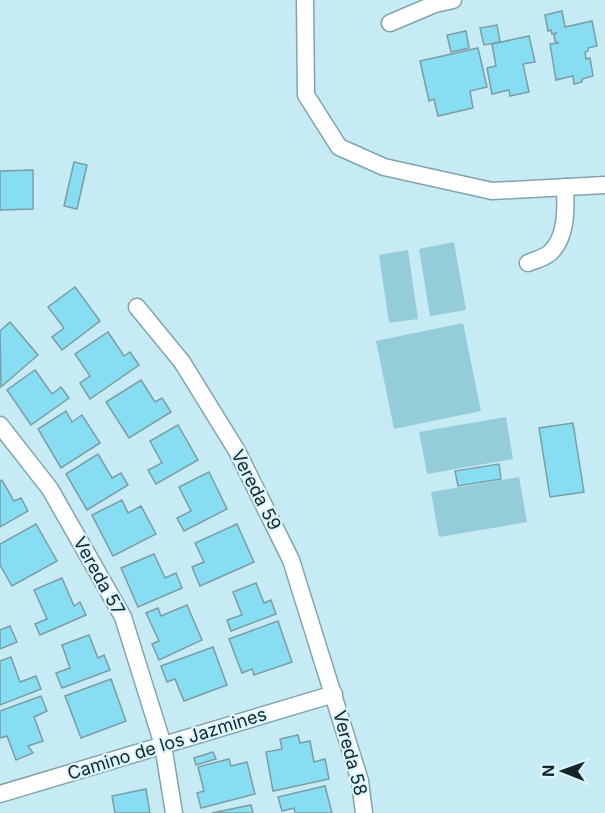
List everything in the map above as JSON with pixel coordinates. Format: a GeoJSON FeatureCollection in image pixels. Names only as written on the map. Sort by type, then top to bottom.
{"type":"FeatureCollection","features":[{"type":"Feature","properties":{"kind":"street"},"geometry":{"type":"LineString","coordinates":[[305,0],[306,95],[339,147],[384,167],[492,191],[605,185]]}},
{"type":"Feature","properties":{"kind":"street"},"geometry":{"type":"LineString","coordinates":[[390,23],[435,4],[453,0]]}},
{"type":"Feature","properties":{"kind":"street"},"geometry":{"type":"LineString","coordinates":[[528,263],[550,253],[559,242],[564,222],[565,187]]}},
{"type":"Feature","properties":{"kind":"street","name":"Vereda 59"},"geometry":{"type":"LineString","coordinates":[[137,307],[182,362],[237,451],[291,560],[334,694]]}},
{"type":"Feature","properties":{"kind":"street","name":"Vereda 57"},"geometry":{"type":"LineString","coordinates":[[0,425],[50,489],[123,617],[163,745],[174,813]]}},
{"type":"Feature","properties":{"kind":"street","name":"Camino de los Jazmines"},"geometry":{"type":"LineString","coordinates":[[0,794],[334,694]]}},
{"type":"Feature","properties":{"kind":"street","name":"Vereda 58"},"geometry":{"type":"LineString","coordinates":[[334,694],[360,781],[364,813]]}},
{"type":"Feature","properties":{"kind":"shaded area"},"geometry":{"type":"Polygon","coordinates":[[[454,242],[466,310],[430,316],[419,249],[454,242]]]}},
{"type":"Feature","properties":{"kind":"shaded area"},"geometry":{"type":"Polygon","coordinates":[[[408,250],[418,319],[389,323],[379,255],[408,250]]]}},
{"type":"Feature","properties":{"kind":"shaded area"},"geometry":{"type":"Polygon","coordinates":[[[463,323],[481,411],[394,429],[376,341],[463,323]]]}},
{"type":"Feature","properties":{"kind":"shaded area"},"geometry":{"type":"Polygon","coordinates":[[[506,417],[513,459],[427,474],[419,432],[506,417]]]}},
{"type":"Feature","properties":{"kind":"shaded area"},"geometry":{"type":"Polygon","coordinates":[[[519,477],[527,522],[439,537],[431,492],[519,477]]]}},
{"type":"Feature","properties":{"kind":"building"},"geometry":{"type":"Polygon","coordinates":[[[562,11],[565,27],[592,21],[597,46],[588,48],[585,52],[586,59],[590,58],[593,76],[574,84],[573,76],[556,80],[550,44],[558,43],[554,36],[556,33],[552,34],[551,30],[548,31],[545,15],[562,11]]]}},
{"type":"Feature","properties":{"kind":"building"},"geometry":{"type":"Polygon","coordinates":[[[497,25],[500,42],[484,45],[480,28],[497,25]]]}},
{"type":"Feature","properties":{"kind":"building"},"geometry":{"type":"Polygon","coordinates":[[[466,31],[469,48],[451,52],[447,35],[466,31]]]}},
{"type":"Feature","properties":{"kind":"building"},"geometry":{"type":"Polygon","coordinates":[[[529,36],[535,62],[523,64],[529,92],[510,96],[509,90],[492,94],[487,68],[496,66],[492,44],[529,36]]]}},
{"type":"Feature","properties":{"kind":"building"},"geometry":{"type":"Polygon","coordinates":[[[478,48],[487,87],[470,91],[473,108],[438,116],[434,99],[429,101],[420,61],[478,48]]]}},
{"type":"Feature","properties":{"kind":"building"},"geometry":{"type":"Polygon","coordinates":[[[74,162],[87,165],[77,209],[64,206],[74,162]]]}},
{"type":"Feature","properties":{"kind":"building"},"geometry":{"type":"Polygon","coordinates":[[[33,170],[33,209],[0,210],[0,171],[33,170]]]}},
{"type":"Feature","properties":{"kind":"building"},"geometry":{"type":"Polygon","coordinates":[[[75,287],[100,321],[62,350],[52,337],[64,328],[48,307],[75,287]]]}},
{"type":"Feature","properties":{"kind":"building"},"geometry":{"type":"Polygon","coordinates":[[[10,322],[38,355],[1,387],[0,331],[10,322]]]}},
{"type":"Feature","properties":{"kind":"building"},"geometry":{"type":"Polygon","coordinates":[[[108,332],[124,356],[130,352],[139,365],[90,399],[80,383],[90,376],[75,354],[108,332]]]}},
{"type":"Feature","properties":{"kind":"building"},"geometry":{"type":"Polygon","coordinates":[[[35,370],[52,394],[61,387],[69,398],[31,425],[7,390],[35,370]]]}},
{"type":"Feature","properties":{"kind":"building"},"geometry":{"type":"Polygon","coordinates":[[[141,380],[155,402],[162,398],[171,412],[129,438],[106,402],[141,380]]]}},
{"type":"Feature","properties":{"kind":"building"},"geometry":{"type":"Polygon","coordinates":[[[66,411],[72,422],[82,415],[100,443],[61,468],[38,429],[66,411]]]}},
{"type":"Feature","properties":{"kind":"building"},"geometry":{"type":"Polygon","coordinates":[[[573,423],[584,492],[550,497],[539,428],[573,423]]]}},
{"type":"Feature","properties":{"kind":"building"},"geometry":{"type":"Polygon","coordinates":[[[178,425],[198,460],[156,484],[148,470],[162,463],[150,441],[178,425]]]}},
{"type":"Feature","properties":{"kind":"building"},"geometry":{"type":"Polygon","coordinates":[[[98,454],[112,478],[121,473],[128,485],[87,510],[66,474],[98,454]]]}},
{"type":"Feature","properties":{"kind":"building"},"geometry":{"type":"Polygon","coordinates":[[[499,464],[501,479],[458,486],[455,471],[499,464]]]}},
{"type":"Feature","properties":{"kind":"building"},"geometry":{"type":"Polygon","coordinates":[[[209,472],[227,509],[184,531],[177,518],[191,511],[179,487],[209,472]]]}},
{"type":"Feature","properties":{"kind":"building"},"geometry":{"type":"Polygon","coordinates":[[[2,480],[14,501],[21,498],[28,511],[0,527],[0,481],[2,480]]]}},
{"type":"Feature","properties":{"kind":"building"},"geometry":{"type":"Polygon","coordinates":[[[122,500],[128,513],[141,506],[156,534],[113,556],[92,515],[122,500]]]}},
{"type":"Feature","properties":{"kind":"building"},"geometry":{"type":"Polygon","coordinates":[[[36,524],[57,561],[12,586],[0,565],[0,544],[36,524]]]}},
{"type":"Feature","properties":{"kind":"building"},"geometry":{"type":"Polygon","coordinates":[[[237,524],[254,562],[200,586],[192,567],[204,562],[195,543],[237,524]]]}},
{"type":"Feature","properties":{"kind":"building"},"geometry":{"type":"Polygon","coordinates":[[[154,554],[165,578],[176,573],[182,588],[138,607],[121,568],[154,554]]]}},
{"type":"Feature","properties":{"kind":"building"},"geometry":{"type":"Polygon","coordinates":[[[62,578],[74,606],[80,602],[86,615],[40,635],[35,624],[47,619],[34,590],[62,578]]]}},
{"type":"Feature","properties":{"kind":"building"},"geometry":{"type":"Polygon","coordinates":[[[256,583],[264,603],[271,600],[276,614],[231,631],[227,620],[242,615],[233,592],[256,583]]]}},
{"type":"Feature","properties":{"kind":"building"},"geometry":{"type":"Polygon","coordinates":[[[187,605],[202,640],[159,660],[152,644],[159,641],[146,613],[158,608],[161,616],[187,605]]]}},
{"type":"Feature","properties":{"kind":"building"},"geometry":{"type":"Polygon","coordinates":[[[278,621],[292,662],[254,675],[252,669],[242,673],[229,639],[278,621]]]}},
{"type":"Feature","properties":{"kind":"building"},"geometry":{"type":"Polygon","coordinates":[[[10,626],[17,642],[0,649],[0,630],[10,626]]]}},
{"type":"Feature","properties":{"kind":"building"},"geometry":{"type":"Polygon","coordinates":[[[89,635],[98,658],[104,655],[110,670],[62,688],[56,673],[70,668],[62,645],[89,635]]]}},
{"type":"Feature","properties":{"kind":"building"},"geometry":{"type":"Polygon","coordinates":[[[213,647],[227,685],[184,701],[175,679],[167,682],[161,666],[213,647]]]}},
{"type":"Feature","properties":{"kind":"building"},"geometry":{"type":"Polygon","coordinates":[[[11,657],[20,682],[36,676],[41,689],[0,705],[0,661],[11,657]]]}},
{"type":"Feature","properties":{"kind":"building"},"geometry":{"type":"Polygon","coordinates":[[[111,679],[126,721],[81,738],[65,696],[111,679]]]}},
{"type":"Feature","properties":{"kind":"building"},"geometry":{"type":"Polygon","coordinates":[[[41,696],[47,711],[34,717],[43,741],[28,746],[33,753],[16,760],[7,736],[1,738],[0,735],[0,711],[41,696]]]}},
{"type":"Feature","properties":{"kind":"building"},"geometry":{"type":"Polygon","coordinates":[[[298,735],[300,743],[310,741],[314,762],[325,759],[329,779],[273,791],[266,752],[282,749],[280,739],[298,735]]]}},
{"type":"Feature","properties":{"kind":"building"},"geometry":{"type":"Polygon","coordinates":[[[213,752],[216,759],[196,765],[194,758],[213,752]]]}},
{"type":"Feature","properties":{"kind":"building"},"geometry":{"type":"Polygon","coordinates":[[[229,759],[231,766],[247,762],[255,794],[201,808],[197,793],[204,791],[198,767],[229,759]]]}},
{"type":"Feature","properties":{"kind":"building"},"geometry":{"type":"Polygon","coordinates":[[[325,786],[332,813],[295,813],[294,808],[282,811],[278,797],[325,786]]]}},
{"type":"Feature","properties":{"kind":"building"},"geometry":{"type":"Polygon","coordinates":[[[146,789],[150,813],[115,813],[112,796],[146,789]]]}},
{"type":"Feature","properties":{"kind":"building"},"geometry":{"type":"Polygon","coordinates":[[[251,805],[253,813],[212,813],[251,805]]]}}]}
